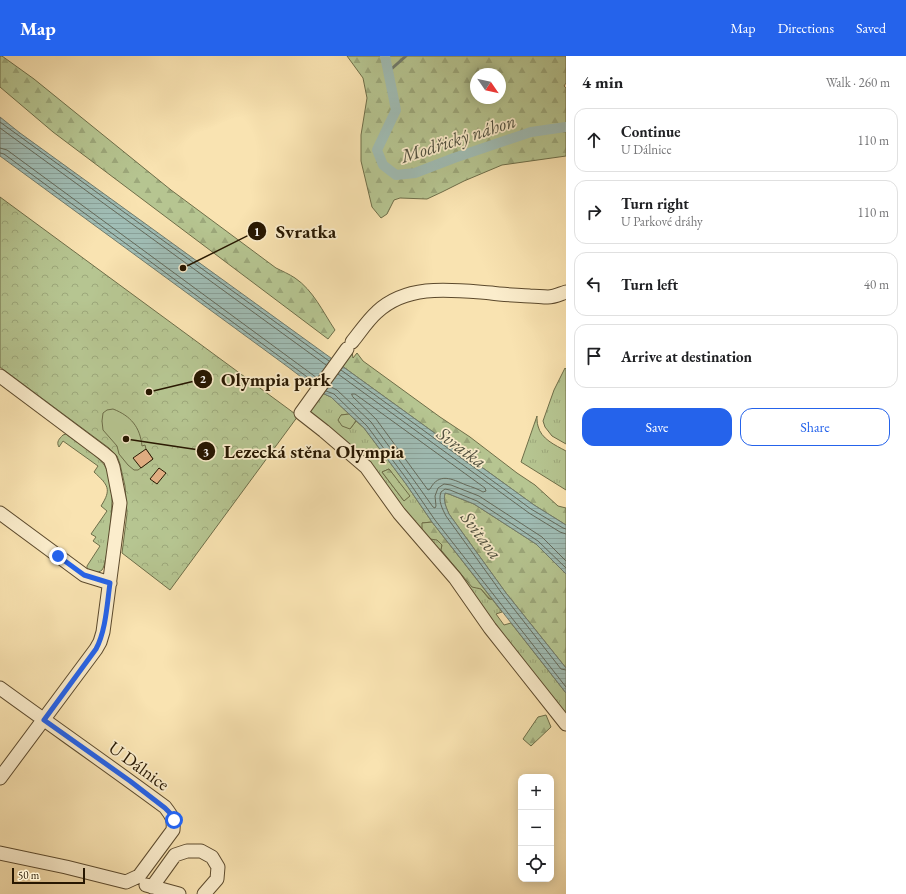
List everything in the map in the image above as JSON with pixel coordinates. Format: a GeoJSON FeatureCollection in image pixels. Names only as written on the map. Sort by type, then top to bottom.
{"type":"FeatureCollection","features":[{"type":"Feature","properties":{"kind":"street"},"geometry":{"type":"LineString","coordinates":[[566,292],[550,297],[492,294],[460,290],[432,290],[391,301],[377,311],[350,345],[301,413],[366,466],[399,513],[455,578],[490,628],[566,724]]}},
{"type":"Feature","properties":{"kind":"street"},"geometry":{"type":"LineString","coordinates":[[0,376],[110,459],[120,503],[103,632],[100,642],[0,778]]}},
{"type":"Feature","properties":{"kind":"street"},"geometry":{"type":"LineString","coordinates":[[0,513],[84,575],[110,583]]}},
{"type":"Feature","properties":{"kind":"street","name":"U Dálnice"},"geometry":{"type":"LineString","coordinates":[[0,688],[130,781],[170,813],[174,820],[173,830],[138,876],[126,882]]}},
{"type":"Feature","properties":{"kind":"street"},"geometry":{"type":"LineString","coordinates":[[152,886],[174,855],[187,850],[201,850],[212,857],[218,867],[217,879],[204,894]]}},
{"type":"Feature","properties":{"kind":"street"},"geometry":{"type":"LineString","coordinates":[[0,853],[126,882],[152,886],[179,894]]}},
{"type":"Feature","properties":{"kind":"green space"},"geometry":{"type":"Polygon","coordinates":[[[0,56],[34,79],[171,190],[276,268],[301,283],[317,302],[335,330],[328,339],[53,132],[0,87],[0,56]]]}},
{"type":"Feature","properties":{"kind":"green space"},"geometry":{"type":"Polygon","coordinates":[[[347,56],[566,56],[566,83],[564,86],[566,88],[566,156],[502,165],[427,199],[400,198],[394,200],[387,214],[381,218],[372,207],[361,161],[361,135],[367,98],[363,78],[347,56]]]}},
{"type":"Feature","properties":{"kind":"green space"},"geometry":{"type":"Polygon","coordinates":[[[0,197],[298,416],[170,590],[122,553],[127,514],[125,486],[117,456],[109,448],[0,367],[0,197]]]}},
{"type":"Feature","properties":{"kind":"green space"},"geometry":{"type":"Polygon","coordinates":[[[352,352],[353,358],[357,353],[363,361],[535,485],[558,506],[566,508],[566,525],[534,505],[342,366],[352,352]]]}},
{"type":"Feature","properties":{"kind":"green space"},"geometry":{"type":"Polygon","coordinates":[[[565,368],[566,444],[552,436],[545,427],[543,421],[554,390],[565,368]]]}},
{"type":"Feature","properties":{"kind":"green space"},"geometry":{"type":"Polygon","coordinates":[[[322,393],[331,397],[349,414],[341,415],[350,429],[356,421],[364,428],[406,484],[432,522],[422,523],[442,545],[441,550],[481,589],[489,599],[492,599],[502,612],[496,614],[504,625],[511,623],[566,693],[566,718],[453,570],[311,417],[309,409],[322,393]],[[389,469],[382,472],[404,501],[409,496],[389,469]]]}},
{"type":"Feature","properties":{"kind":"green space"},"geometry":{"type":"Polygon","coordinates":[[[113,409],[125,415],[134,423],[139,433],[142,446],[145,445],[153,459],[138,470],[134,470],[128,465],[119,454],[117,446],[103,430],[103,413],[107,410],[113,409]]]}},
{"type":"Feature","properties":{"kind":"green space"},"geometry":{"type":"Polygon","coordinates":[[[349,414],[356,421],[350,429],[342,426],[338,420],[341,415],[349,414]]]}},
{"type":"Feature","properties":{"kind":"green space"},"geometry":{"type":"Polygon","coordinates":[[[537,416],[538,425],[542,435],[566,451],[566,490],[521,462],[537,416]]]}},
{"type":"Feature","properties":{"kind":"green space"},"geometry":{"type":"Polygon","coordinates":[[[66,434],[89,450],[100,460],[107,470],[111,480],[111,519],[108,545],[104,565],[102,570],[99,572],[87,569],[87,566],[100,546],[93,541],[96,537],[91,534],[107,511],[101,506],[107,495],[107,488],[103,480],[94,472],[98,466],[63,441],[59,447],[58,441],[63,435],[66,434]]]}},
{"type":"Feature","properties":{"kind":"green space"},"geometry":{"type":"Polygon","coordinates":[[[389,469],[410,496],[404,501],[382,472],[389,469]]]}},
{"type":"Feature","properties":{"kind":"green space"},"geometry":{"type":"Polygon","coordinates":[[[445,493],[474,504],[536,544],[566,574],[566,668],[506,593],[449,514],[444,496],[445,493]]]}},
{"type":"Feature","properties":{"kind":"green space"},"geometry":{"type":"Polygon","coordinates":[[[432,522],[492,599],[490,599],[481,589],[472,587],[441,550],[442,545],[437,540],[430,539],[422,531],[422,523],[432,522]]]}},
{"type":"Feature","properties":{"kind":"green space"},"geometry":{"type":"Polygon","coordinates":[[[546,715],[551,727],[531,746],[523,739],[538,717],[546,715]]]}},
{"type":"Feature","properties":{"kind":"water"},"geometry":{"type":"Polygon","coordinates":[[[0,117],[534,505],[566,525],[566,574],[536,544],[474,504],[449,494],[445,493],[444,496],[449,514],[506,593],[566,668],[566,693],[432,522],[406,484],[364,428],[331,397],[322,393],[0,156],[0,117]]]}},
{"type":"Feature","properties":{"kind":"building"},"geometry":{"type":"Polygon","coordinates":[[[146,449],[153,459],[141,468],[133,458],[146,449]]]}},
{"type":"Feature","properties":{"kind":"building"},"geometry":{"type":"Polygon","coordinates":[[[159,468],[166,473],[157,484],[150,479],[159,468]]]}},
{"type":"Feature","properties":{"kind":"waterway","name":"Modřický náhon"},"geometry":{"type":"LineString","coordinates":[[385,56],[396,110],[377,150],[383,165],[396,175],[415,173],[531,132],[566,127]]}},
{"type":"Feature","properties":{"kind":"waterway"},"geometry":{"type":"LineString","coordinates":[[388,72],[406,56]]}},
{"type":"Feature","properties":{"kind":"place","name":"Svratka"},"geometry":{"type":"Point","coordinates":[183,268]}},
{"type":"Feature","properties":{"kind":"place","name":"Olympia park"},"geometry":{"type":"Point","coordinates":[149,392]}},
{"type":"Feature","properties":{"kind":"place","name":"Lezecká stěna Olympia"},"geometry":{"type":"Point","coordinates":[126,439]}},
{"type":"Feature","properties":{"kind":"route"},"geometry":{"type":"LineString","coordinates":[[58,556],[84,575],[110,583],[103,632],[100,642],[44,720],[130,781],[165,808],[174,820]]}},
{"type":"Feature","properties":{"kind":"water label","name":"Svitava"},"geometry":{"type":"Point","coordinates":[482,535]}}]}
